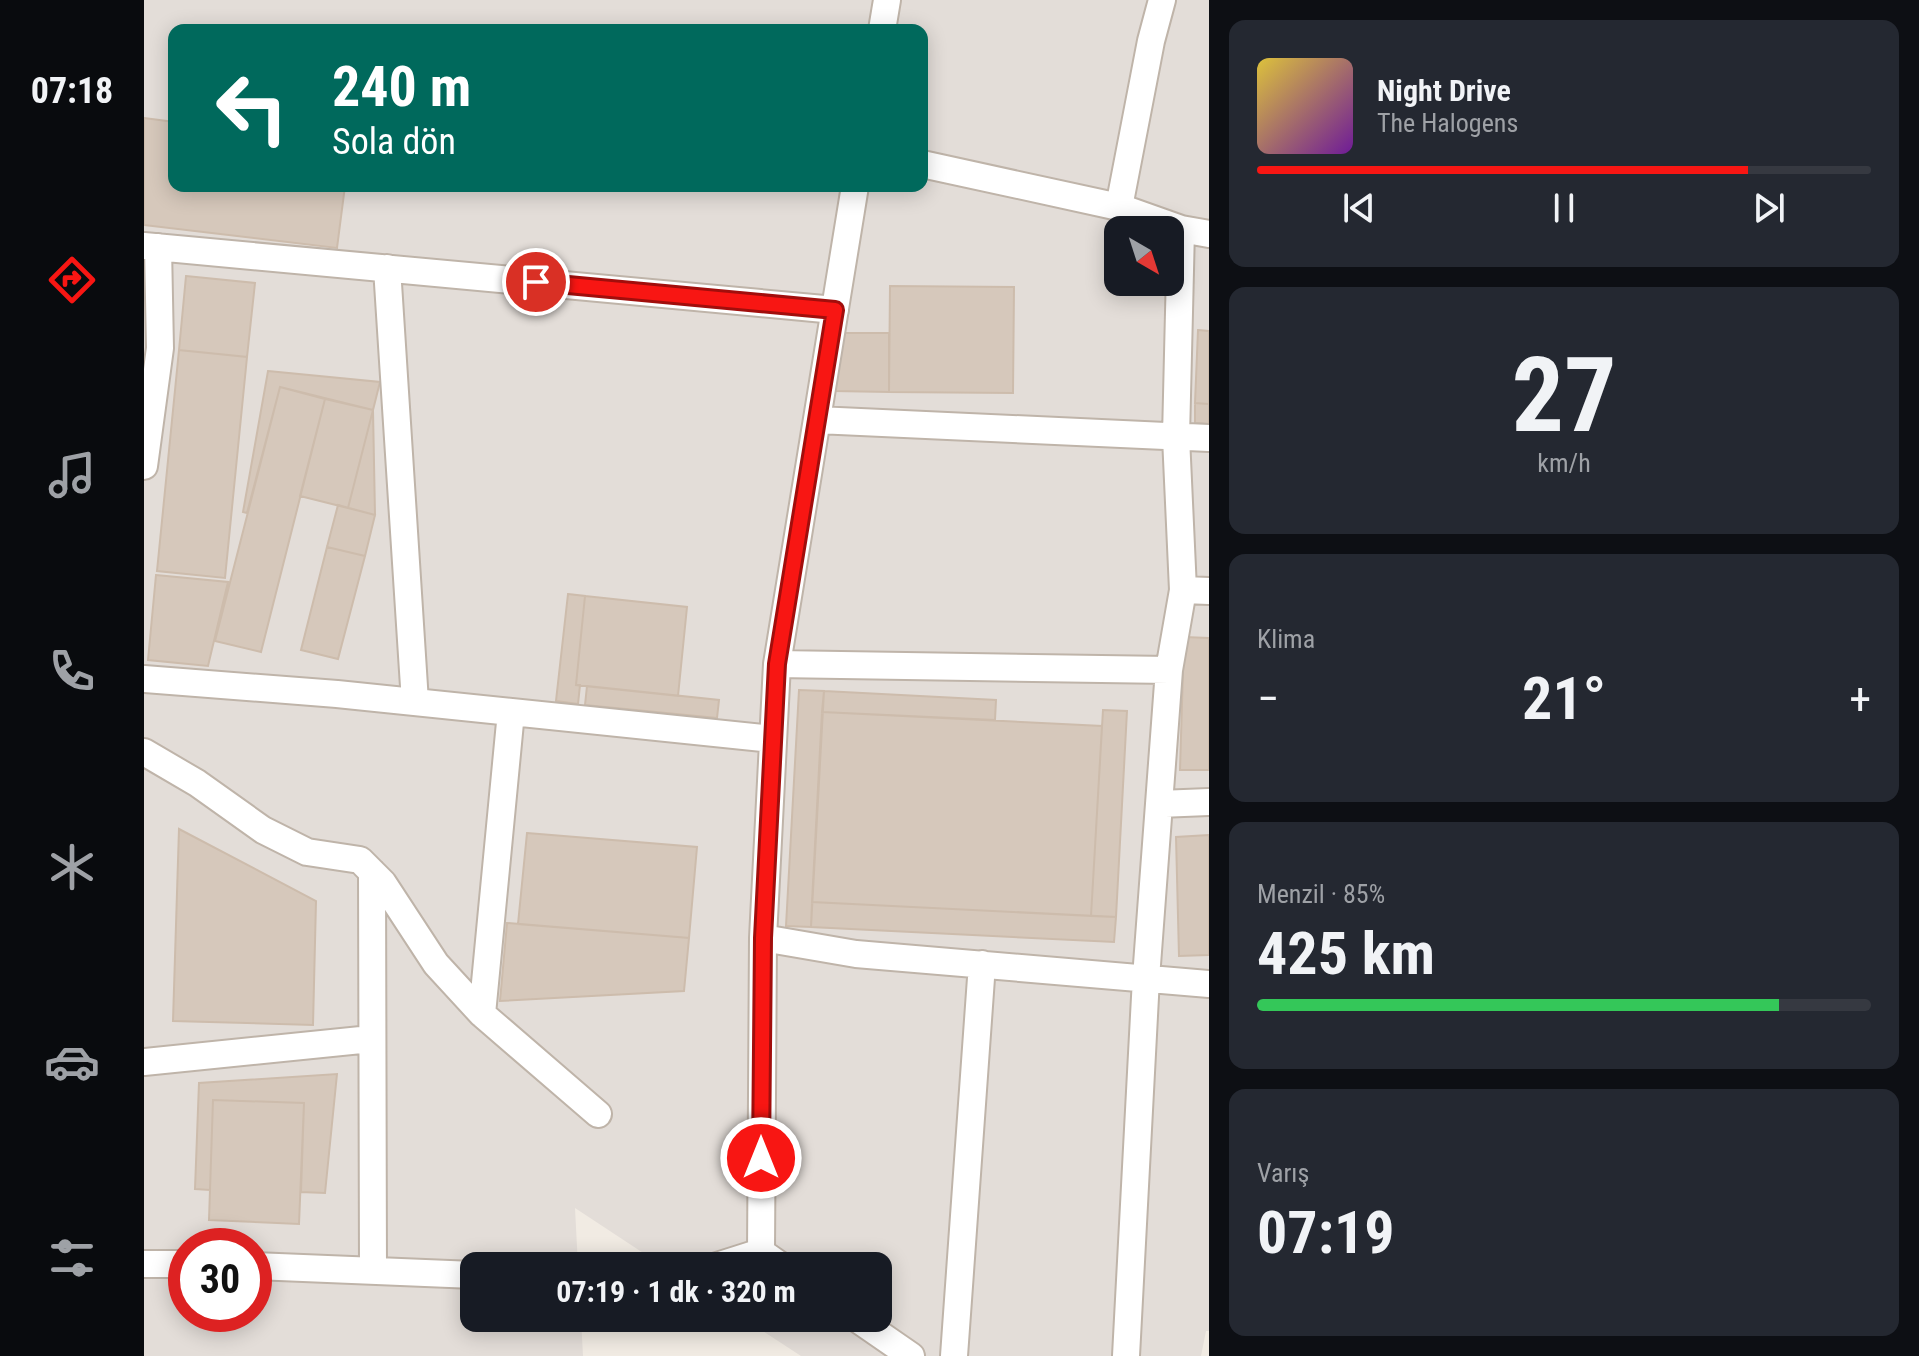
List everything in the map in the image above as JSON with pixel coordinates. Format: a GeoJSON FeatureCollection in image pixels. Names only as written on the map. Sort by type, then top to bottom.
{"type":"FeatureCollection","features":[{"type":"Feature","properties":{"kind":"street"},"geometry":{"type":"LineString","coordinates":[[883,24],[887,0]]}},
{"type":"Feature","properties":{"kind":"street"},"geometry":{"type":"LineString","coordinates":[[1119,207],[1151,41],[1162,0]]}},
{"type":"Feature","properties":{"kind":"street"},"geometry":{"type":"LineString","coordinates":[[928,165],[1119,207],[1144,216]]}},
{"type":"Feature","properties":{"kind":"street"},"geometry":{"type":"LineString","coordinates":[[771,1252],[763,938],[777,664],[854,192]]}},
{"type":"Feature","properties":{"kind":"street"},"geometry":{"type":"LineString","coordinates":[[1184,230],[1209,234]]}},
{"type":"Feature","properties":{"kind":"street"},"geometry":{"type":"LineString","coordinates":[[144,466],[160,348],[151,246],[835,310]]}},
{"type":"Feature","properties":{"kind":"street"},"geometry":{"type":"LineString","coordinates":[[387,268],[415,702]]}},
{"type":"Feature","properties":{"kind":"street"},"geometry":{"type":"LineString","coordinates":[[1126,1356],[1146,978],[1169,670],[1196,590],[1176,437],[1179,296]]}},
{"type":"Feature","properties":{"kind":"street"},"geometry":{"type":"LineString","coordinates":[[817,420],[1209,438]]}},
{"type":"Feature","properties":{"kind":"street"},"geometry":{"type":"LineString","coordinates":[[777,664],[1169,670]]}},
{"type":"Feature","properties":{"kind":"street"},"geometry":{"type":"LineString","coordinates":[[144,679],[415,702],[773,739]]}},
{"type":"Feature","properties":{"kind":"street"},"geometry":{"type":"LineString","coordinates":[[482,1014],[511,712]]}},
{"type":"Feature","properties":{"kind":"street"},"geometry":{"type":"LineString","coordinates":[[144,752],[197,783],[263,830],[307,852],[360,860],[403,911],[436,964],[482,1014],[598,1114]]}},
{"type":"Feature","properties":{"kind":"street"},"geometry":{"type":"LineString","coordinates":[[1159,804],[1209,802]]}},
{"type":"Feature","properties":{"kind":"street"},"geometry":{"type":"LineString","coordinates":[[372,872],[373,1270]]}},
{"type":"Feature","properties":{"kind":"street"},"geometry":{"type":"LineString","coordinates":[[763,938],[856,954],[1209,984]]}},
{"type":"Feature","properties":{"kind":"street"},"geometry":{"type":"LineString","coordinates":[[954,1356],[982,964]]}},
{"type":"Feature","properties":{"kind":"street"},"geometry":{"type":"LineString","coordinates":[[144,1062],[371,1039]]}},
{"type":"Feature","properties":{"kind":"street"},"geometry":{"type":"LineString","coordinates":[[144,1264],[168,1264]]}},
{"type":"Feature","properties":{"kind":"street"},"geometry":{"type":"LineString","coordinates":[[272,1267],[460,1274]]}},
{"type":"Feature","properties":{"kind":"street"},"geometry":{"type":"LineString","coordinates":[[876,1332],[911,1356]]}},
{"type":"Feature","properties":{"kind":"shaded area"},"geometry":{"type":"Polygon","coordinates":[[[144,0],[1209,0],[1209,1331],[1206,1331],[1201,1356],[801,1356],[764,1332],[892,1332],[892,1252],[642,1252],[575,1208],[577,1252],[460,1252],[460,1332],[582,1332],[583,1356],[144,1356],[144,0]]]}},
{"type":"Feature","properties":{"kind":"building"},"geometry":{"type":"Polygon","coordinates":[[[144,118],[168,121],[168,192],[344,192],[337,248],[144,225],[144,118]]]}},
{"type":"Feature","properties":{"kind":"building"},"geometry":{"type":"Polygon","coordinates":[[[186,276],[255,283],[247,357],[179,350],[186,276]]]}},
{"type":"Feature","properties":{"kind":"building"},"geometry":{"type":"Polygon","coordinates":[[[890,286],[1014,287],[1013,393],[889,392],[890,286]]]}},
{"type":"Feature","properties":{"kind":"building"},"geometry":{"type":"Polygon","coordinates":[[[1198,330],[1209,331],[1209,404],[1195,403],[1198,330]]]}},
{"type":"Feature","properties":{"kind":"building"},"geometry":{"type":"Polygon","coordinates":[[[835,333],[889,333],[889,392],[834,391],[835,333]]]}},
{"type":"Feature","properties":{"kind":"building"},"geometry":{"type":"Polygon","coordinates":[[[179,350],[247,357],[225,578],[157,571],[179,350]]]}},
{"type":"Feature","properties":{"kind":"building"},"geometry":{"type":"Polygon","coordinates":[[[268,371],[380,382],[373,410],[280,387],[247,513],[243,512],[268,371]]]}},
{"type":"Feature","properties":{"kind":"building"},"geometry":{"type":"Polygon","coordinates":[[[280,387],[325,399],[261,652],[215,641],[280,387]]]}},
{"type":"Feature","properties":{"kind":"building"},"geometry":{"type":"Polygon","coordinates":[[[325,399],[373,410],[348,508],[300,496],[325,399]]]}},
{"type":"Feature","properties":{"kind":"building"},"geometry":{"type":"Polygon","coordinates":[[[1195,403],[1209,404],[1209,424],[1195,423],[1195,403]]]}},
{"type":"Feature","properties":{"kind":"building"},"geometry":{"type":"Polygon","coordinates":[[[373,410],[375,515],[348,508],[373,410]]]}},
{"type":"Feature","properties":{"kind":"building"},"geometry":{"type":"Polygon","coordinates":[[[338,505],[375,515],[365,556],[327,547],[338,505]]]}},
{"type":"Feature","properties":{"kind":"building"},"geometry":{"type":"Polygon","coordinates":[[[327,547],[365,556],[338,659],[301,650],[327,547]]]}},
{"type":"Feature","properties":{"kind":"building"},"geometry":{"type":"Polygon","coordinates":[[[156,575],[228,582],[208,666],[148,660],[156,575]]]}},
{"type":"Feature","properties":{"kind":"building"},"geometry":{"type":"Polygon","coordinates":[[[568,594],[585,596],[576,685],[580,685],[578,704],[556,701],[568,594]]]}},
{"type":"Feature","properties":{"kind":"building"},"geometry":{"type":"Polygon","coordinates":[[[585,596],[687,607],[678,696],[576,685],[585,596]]]}},
{"type":"Feature","properties":{"kind":"building"},"geometry":{"type":"Polygon","coordinates":[[[1184,637],[1209,638],[1209,770],[1180,770],[1184,637]]]}},
{"type":"Feature","properties":{"kind":"building"},"geometry":{"type":"Polygon","coordinates":[[[587,686],[719,700],[717,718],[585,705],[587,686]]]}},
{"type":"Feature","properties":{"kind":"building"},"geometry":{"type":"Polygon","coordinates":[[[799,690],[824,691],[811,927],[786,926],[799,690]]]}},
{"type":"Feature","properties":{"kind":"building"},"geometry":{"type":"Polygon","coordinates":[[[824,691],[996,700],[995,720],[822,712],[824,691]]]}},
{"type":"Feature","properties":{"kind":"building"},"geometry":{"type":"Polygon","coordinates":[[[1103,710],[1127,711],[1116,917],[1091,916],[1103,710]]]}},
{"type":"Feature","properties":{"kind":"building"},"geometry":{"type":"Polygon","coordinates":[[[822,712],[1102,726],[1091,916],[812,902],[822,712]]]}},
{"type":"Feature","properties":{"kind":"building"},"geometry":{"type":"Polygon","coordinates":[[[179,829],[316,901],[313,1025],[173,1021],[179,829]]]}},
{"type":"Feature","properties":{"kind":"building"},"geometry":{"type":"Polygon","coordinates":[[[527,833],[697,847],[689,938],[518,924],[527,833]]]}},
{"type":"Feature","properties":{"kind":"building"},"geometry":{"type":"Polygon","coordinates":[[[1209,835],[1209,955],[1179,956],[1176,837],[1209,835]]]}},
{"type":"Feature","properties":{"kind":"building"},"geometry":{"type":"Polygon","coordinates":[[[812,902],[1116,917],[1114,942],[811,927],[812,902]]]}},
{"type":"Feature","properties":{"kind":"building"},"geometry":{"type":"Polygon","coordinates":[[[507,923],[689,938],[684,991],[500,1001],[507,923]]]}},
{"type":"Feature","properties":{"kind":"building"},"geometry":{"type":"Polygon","coordinates":[[[337,1074],[325,1193],[301,1192],[304,1103],[213,1100],[210,1190],[195,1189],[199,1083],[337,1074]]]}},
{"type":"Feature","properties":{"kind":"building"},"geometry":{"type":"Polygon","coordinates":[[[213,1100],[304,1103],[299,1224],[209,1220],[213,1100]]]}},
{"type":"Feature","properties":{"kind":"route"},"geometry":{"type":"LineString","coordinates":[[536,282],[835,310],[777,664],[763,938],[761,1158]]}}]}
